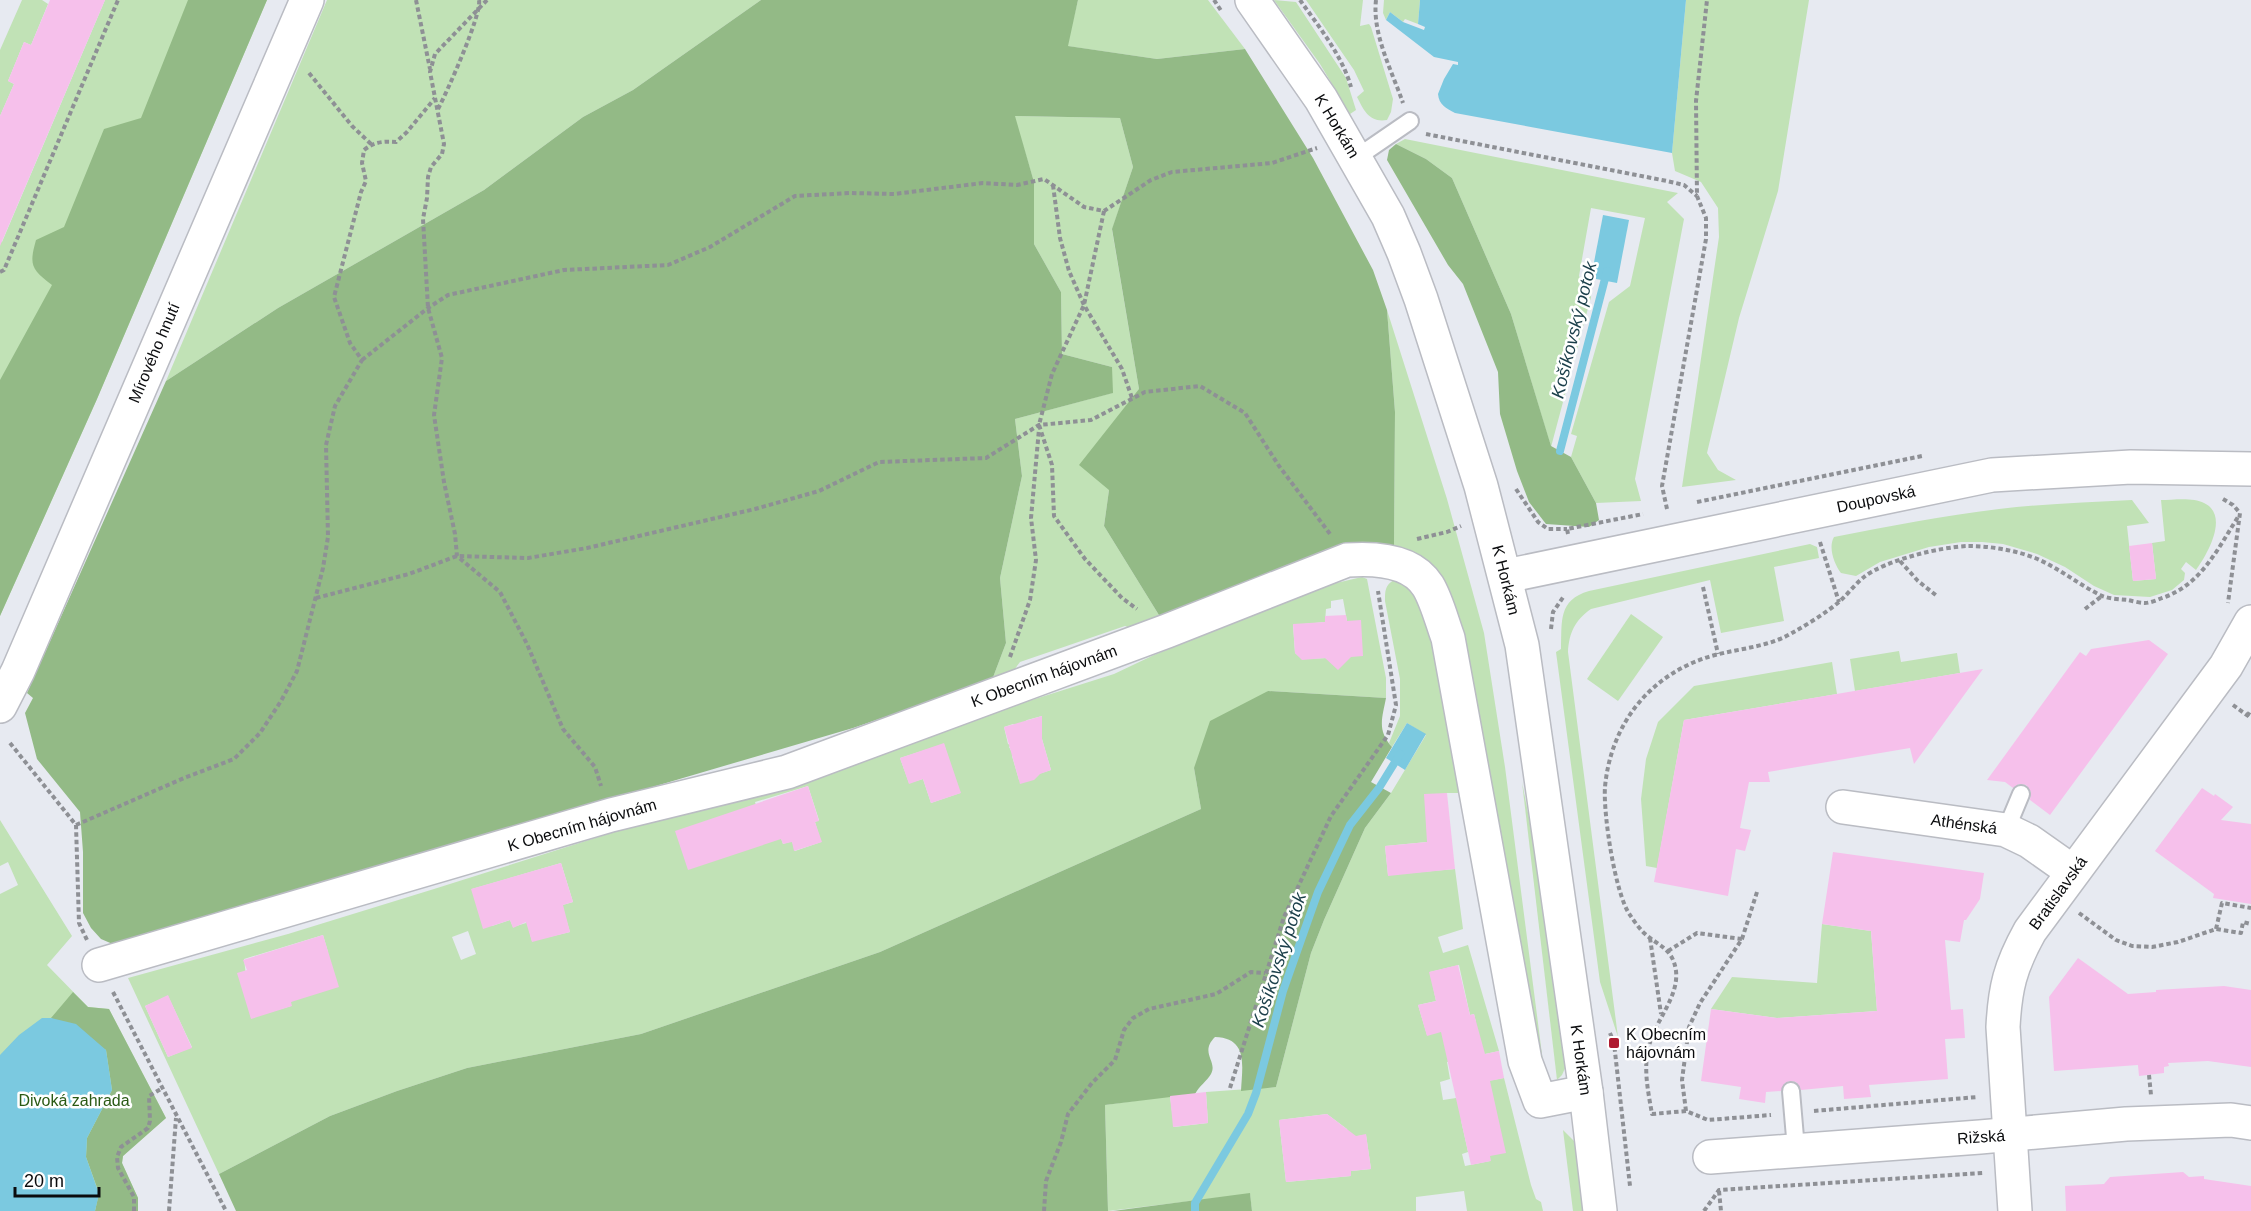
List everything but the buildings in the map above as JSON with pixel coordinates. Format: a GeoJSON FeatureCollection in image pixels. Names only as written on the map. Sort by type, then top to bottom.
{"type":"FeatureCollection","features":[{"type":"Feature","properties":{"kind":"street","name":"Mírového hnutí"},"geometry":{"type":"LineString","coordinates":[[0,706],[18,671],[308,0]]}},
{"type":"Feature","properties":{"kind":"street","name":"K Horkám"},"geometry":{"type":"LineString","coordinates":[[1252,0],[1321,99],[1388,216],[1421,299],[1477,475],[1506,576],[1522,645],[1586,1092],[1600,1211]]}},
{"type":"Feature","properties":{"kind":"street","name":"Doupovská"},"geometry":{"type":"LineString","coordinates":[[1506,576],[1992,475],[2131,467],[2251,469]]}},
{"type":"Feature","properties":{"kind":"street","name":"K Obecním hájovnám"},"geometry":{"type":"LineString","coordinates":[[99,965],[611,815],[787,771],[1167,631],[1347,560],[1388,562]]}},
{"type":"Feature","properties":{"kind":"street"},"geometry":{"type":"LineString","coordinates":[[1388,562],[1412,571],[1427,585],[1448,638],[1526,1061],[1540,1101],[1586,1092]]}},
{"type":"Feature","properties":{"kind":"street","name":"Bratislavská"},"geometry":{"type":"LineString","coordinates":[[2015,1211],[2003,1028],[2008,978],[2030,932],[2226,666],[2251,622]]}},
{"type":"Feature","properties":{"kind":"street","name":"Athénská"},"geometry":{"type":"LineString","coordinates":[[1843,807],[2006,830],[2029,841],[2073,872]]}},
{"type":"Feature","properties":{"kind":"street","name":"Rižská"},"geometry":{"type":"LineString","coordinates":[[1710,1157],[2126,1124],[2231,1120],[2251,1123]]}},
{"type":"Feature","properties":{"kind":"lane"},"geometry":{"type":"LineString","coordinates":[[1356,158],[1410,121]]}},
{"type":"Feature","properties":{"kind":"lane"},"geometry":{"type":"LineString","coordinates":[[2006,830],[2021,794]]}},
{"type":"Feature","properties":{"kind":"lane"},"geometry":{"type":"LineString","coordinates":[[1791,1091],[1796,1149]]}},
{"type":"Feature","properties":{"kind":"path"},"geometry":{"type":"LineString","coordinates":[[0,279],[118,0]]}},
{"type":"Feature","properties":{"kind":"path"},"geometry":{"type":"LineString","coordinates":[[416,0],[444,144],[442,154],[431,167],[428,177],[423,219],[428,308],[442,358],[434,415],[457,556],[500,592],[527,644],[563,729],[595,767],[611,815]]}},
{"type":"Feature","properties":{"kind":"path"},"geometry":{"type":"LineString","coordinates":[[438,109],[469,42],[472,25],[480,7],[479,0]]}},
{"type":"Feature","properties":{"kind":"path"},"geometry":{"type":"LineString","coordinates":[[430,72],[435,54],[487,0]]}},
{"type":"Feature","properties":{"kind":"path"},"geometry":{"type":"LineString","coordinates":[[1376,0],[1377,28],[1410,121],[1417,130],[1436,136],[1684,185],[1697,196]]}},
{"type":"Feature","properties":{"kind":"path"},"geometry":{"type":"LineString","coordinates":[[1667,509],[1662,486],[1706,239],[1706,218],[1697,196],[1696,101],[1707,0]]}},
{"type":"Feature","properties":{"kind":"path"},"geometry":{"type":"LineString","coordinates":[[282,58],[302,67],[313,77],[352,126],[371,144]]}},
{"type":"Feature","properties":{"kind":"path"},"geometry":{"type":"LineString","coordinates":[[362,360],[350,343],[334,297],[361,192],[366,181],[362,163],[364,150],[371,144],[385,141],[396,142],[435,98]]}},
{"type":"Feature","properties":{"kind":"path"},"geometry":{"type":"LineString","coordinates":[[1010,659],[1030,600],[1036,560],[1032,518],[1039,425],[1052,374],[1084,305],[1104,211],[1150,180],[1172,172],[1272,163],[1318,148]]}},
{"type":"Feature","properties":{"kind":"path"},"geometry":{"type":"LineString","coordinates":[[75,825],[234,759],[260,733],[297,671],[316,598],[328,537],[326,445],[335,406],[362,360],[448,295],[564,270],[668,265],[710,247],[795,196],[851,193],[894,194],[983,183],[1017,185],[1044,179],[1084,207],[1104,211]]}},
{"type":"Feature","properties":{"kind":"path"},"geometry":{"type":"LineString","coordinates":[[1053,184],[1060,238],[1069,271],[1084,305],[1122,369],[1132,398]]}},
{"type":"Feature","properties":{"kind":"path"},"geometry":{"type":"LineString","coordinates":[[316,598],[409,574],[457,556],[528,558],[587,548],[755,509],[819,491],[879,462],[986,458],[1039,425],[1091,420],[1145,392],[1200,386],[1245,413],[1279,466],[1320,519],[1347,560]]}},
{"type":"Feature","properties":{"kind":"path"},"geometry":{"type":"LineString","coordinates":[[1039,425],[1052,465],[1054,516],[1085,559],[1122,598],[1167,631]]}},
{"type":"Feature","properties":{"kind":"path"},"geometry":{"type":"LineString","coordinates":[[1980,1096],[1708,1120],[1686,1111],[1652,1114],[1646,1064],[1649,1045],[1672,995],[1676,975],[1674,962],[1668,951],[1650,938],[1624,907],[1615,876],[1605,802],[1605,786],[1613,745],[1628,719],[1653,687],[1688,665],[1718,654],[1758,647],[1797,631],[1839,602],[1867,574],[1927,551],[1966,546],[2000,548],[2035,558],[2102,596],[2146,603],[2178,593],[2203,571],[2240,513],[2233,506],[2216,497]]}},
{"type":"Feature","properties":{"kind":"path"},"geometry":{"type":"LineString","coordinates":[[1230,1088],[1284,917],[1331,816],[1388,735],[1396,705],[1377,585],[1388,562],[1405,546],[1415,539],[1447,532],[1461,526]]}},
{"type":"Feature","properties":{"kind":"path"},"geometry":{"type":"LineString","coordinates":[[1819,536],[1839,602]]}},
{"type":"Feature","properties":{"kind":"path"},"geometry":{"type":"LineString","coordinates":[[1900,561],[1936,597]]}},
{"type":"Feature","properties":{"kind":"path"},"geometry":{"type":"LineString","coordinates":[[1703,587],[1718,654]]}},
{"type":"Feature","properties":{"kind":"path"},"geometry":{"type":"LineString","coordinates":[[1550,639],[1553,612],[1557,604],[1568,593]]}},
{"type":"Feature","properties":{"kind":"path"},"geometry":{"type":"LineString","coordinates":[[2085,609],[2102,596]]}},
{"type":"Feature","properties":{"kind":"path"},"geometry":{"type":"LineString","coordinates":[[2225,700],[2249,717],[2251,710]]}},
{"type":"Feature","properties":{"kind":"path"},"geometry":{"type":"LineString","coordinates":[[10,743],[75,825],[79,923],[176,1118],[226,1211]]}},
{"type":"Feature","properties":{"kind":"path"},"geometry":{"type":"LineString","coordinates":[[1686,1111],[1682,1080],[1689,1027],[1700,1003],[1742,939],[1757,892]]}},
{"type":"Feature","properties":{"kind":"path"},"geometry":{"type":"LineString","coordinates":[[2216,929],[2222,903],[2251,908]]}},
{"type":"Feature","properties":{"kind":"path"},"geometry":{"type":"LineString","coordinates":[[2071,908],[2116,940],[2132,946],[2161,946],[2216,929],[2241,933],[2242,922],[2251,924]]}},
{"type":"Feature","properties":{"kind":"path"},"geometry":{"type":"LineString","coordinates":[[1668,951],[1697,933],[1742,939]]}},
{"type":"Feature","properties":{"kind":"path"},"geometry":{"type":"LineString","coordinates":[[1650,938],[1662,1016]]}},
{"type":"Feature","properties":{"kind":"path"},"geometry":{"type":"LineString","coordinates":[[1044,1211],[1046,1181],[1061,1142],[1068,1114],[1092,1083],[1115,1060],[1124,1030],[1133,1018],[1149,1009],[1216,994],[1251,972],[1265,973]]}},
{"type":"Feature","properties":{"kind":"path"},"geometry":{"type":"LineString","coordinates":[[2149,1075],[2152,1105]]}},
{"type":"Feature","properties":{"kind":"path"},"geometry":{"type":"LineString","coordinates":[[134,1211],[134,1197],[118,1168],[117,1157],[121,1147],[148,1128],[149,1096],[162,1089]]}},
{"type":"Feature","properties":{"kind":"path"},"geometry":{"type":"LineString","coordinates":[[169,1211],[176,1118]]}},
{"type":"Feature","properties":{"kind":"path"},"geometry":{"type":"LineString","coordinates":[[1704,1211],[1719,1190],[1982,1173],[2013,1174]]}},
{"type":"Feature","properties":{"kind":"green space"},"geometry":{"type":"Polygon","coordinates":[[[22,0],[42,0],[48,4],[31,45],[24,42],[8,81],[14,84],[0,116],[0,50],[22,0]]]}},
{"type":"Feature","properties":{"kind":"green space"},"geometry":{"type":"Polygon","coordinates":[[[105,0],[267,0],[97,399],[0,616],[0,242],[2,242],[105,0]]]}},
{"type":"Feature","properties":{"kind":"green space"},"geometry":{"type":"Polygon","coordinates":[[[188,0],[267,0],[97,399],[0,616],[0,380],[52,285],[40,275],[32,261],[36,240],[64,227],[104,129],[141,118],[188,0]]]}},
{"type":"Feature","properties":{"kind":"green space"},"geometry":{"type":"Polygon","coordinates":[[[327,0],[761,0],[633,90],[583,117],[484,190],[278,308],[166,381],[327,0]]]}},
{"type":"Feature","properties":{"kind":"green space"},"geometry":{"type":"Polygon","coordinates":[[[761,0],[1078,0],[1068,46],[1157,59],[1245,49],[1313,158],[1373,270],[1387,310],[1395,412],[1394,547],[1371,542],[1327,549],[1162,620],[1104,526],[1109,490],[1079,465],[1139,389],[1112,229],[1133,167],[1120,118],[1015,116],[1034,182],[1034,244],[1061,292],[1062,354],[1112,367],[1113,393],[1015,419],[1022,476],[1000,578],[1006,643],[992,680],[853,728],[115,945],[101,939],[91,928],[83,913],[83,852],[80,812],[37,759],[25,713],[33,698],[27,693],[166,381],[278,308],[484,190],[583,117],[633,90],[761,0]]]}},
{"type":"Feature","properties":{"kind":"green space"},"geometry":{"type":"Polygon","coordinates":[[[1078,0],[1208,0],[1245,49],[1157,59],[1067,46],[1078,0]]]}},
{"type":"Feature","properties":{"kind":"green space"},"geometry":{"type":"Polygon","coordinates":[[[1274,0],[1296,2],[1346,78],[1356,110],[1350,114],[1320,64],[1274,0]]]}},
{"type":"Feature","properties":{"kind":"green space"},"geometry":{"type":"Polygon","coordinates":[[[1306,0],[1363,0],[1360,26],[1369,24],[1371,27],[1393,99],[1387,120],[1376,120],[1365,111],[1357,97],[1364,91],[1354,70],[1306,0]]]}},
{"type":"Feature","properties":{"kind":"green space"},"geometry":{"type":"Polygon","coordinates":[[[1384,0],[1420,0],[1418,24],[1405,19],[1403,22],[1390,12],[1386,20],[1383,13],[1384,0]]]}},
{"type":"Feature","properties":{"kind":"green space"},"geometry":{"type":"Polygon","coordinates":[[[1686,0],[1809,0],[1778,191],[1739,318],[1707,453],[1718,470],[1736,480],[1682,487],[1719,237],[1718,208],[1701,182],[1675,171],[1672,153],[1686,0]]]}},
{"type":"Feature","properties":{"kind":"green space"},"geometry":{"type":"Polygon","coordinates":[[[1014,116],[1120,118],[1133,167],[1112,230],[1139,389],[1109,490],[1104,526],[1162,620],[1137,631],[1125,626],[1020,662],[1011,674],[992,680],[1006,643],[1000,578],[1022,476],[1015,419],[1112,393],[1112,367],[1062,354],[1061,292],[1034,244],[1034,182],[1014,116]]]}},
{"type":"Feature","properties":{"kind":"green space"},"geometry":{"type":"Polygon","coordinates":[[[1405,139],[1678,193],[1667,202],[1684,219],[1635,479],[1641,501],[1596,503],[1571,457],[1577,436],[1571,434],[1609,302],[1630,286],[1645,218],[1591,208],[1579,276],[1591,297],[1551,447],[1511,314],[1452,178],[1426,159],[1396,144],[1405,139]]]}},
{"type":"Feature","properties":{"kind":"green space"},"geometry":{"type":"Polygon","coordinates":[[[1396,144],[1426,159],[1452,178],[1511,314],[1551,446],[1571,457],[1596,503],[1599,520],[1589,527],[1546,524],[1529,502],[1500,414],[1498,372],[1463,284],[1448,265],[1387,160],[1389,150],[1396,144]]]}},
{"type":"Feature","properties":{"kind":"green space"},"geometry":{"type":"Polygon","coordinates":[[[1387,310],[1447,499],[1484,633],[1505,767],[1543,1062],[1540,1062],[1467,686],[1394,547],[1395,412],[1387,310]]]}},
{"type":"Feature","properties":{"kind":"green space"},"geometry":{"type":"Polygon","coordinates":[[[2132,500],[2149,523],[2127,526],[2133,581],[2156,579],[2152,543],[2165,541],[2161,500],[2199,501],[2212,509],[2215,516],[2214,535],[2206,555],[2196,570],[2186,562],[2181,569],[2185,573],[2184,580],[2172,590],[2150,597],[2114,595],[2037,554],[2003,544],[1961,542],[1929,547],[1880,562],[1856,576],[1841,573],[1832,550],[1834,537],[1937,518],[2016,507],[2132,500]]]}},
{"type":"Feature","properties":{"kind":"green space"},"geometry":{"type":"Polygon","coordinates":[[[1810,544],[1817,547],[1819,558],[1774,567],[1784,621],[1721,633],[1710,580],[1591,609],[1577,622],[1571,633],[1568,652],[1618,1037],[1600,982],[1556,652],[1561,649],[1564,613],[1572,600],[1589,591],[1810,544]]]}},
{"type":"Feature","properties":{"kind":"green space"},"geometry":{"type":"Polygon","coordinates":[[[1362,577],[1367,579],[1386,678],[1386,698],[1268,691],[1194,768],[1201,809],[880,952],[641,1034],[467,1068],[397,1091],[330,1116],[219,1174],[128,978],[288,934],[434,889],[1114,674],[1154,655],[1332,584],[1362,577]],[[1343,599],[1331,601],[1331,608],[1326,609],[1325,622],[1293,625],[1295,653],[1302,659],[1329,658],[1347,621],[1343,599]],[[1042,716],[1027,720],[1019,727],[1013,724],[1004,727],[1008,744],[1011,745],[1009,747],[1019,780],[1051,770],[1042,739],[1042,716]],[[944,744],[900,758],[909,783],[923,779],[931,803],[960,793],[944,744]],[[808,786],[755,802],[766,836],[779,832],[783,844],[792,841],[795,851],[821,842],[815,822],[819,820],[808,786]],[[561,863],[472,889],[492,926],[510,920],[513,927],[526,923],[524,916],[573,902],[561,863]],[[566,919],[529,930],[532,941],[570,932],[566,919]],[[468,931],[452,937],[461,960],[476,954],[468,931]],[[323,935],[244,959],[251,1018],[291,1006],[291,1002],[328,952],[323,935]],[[168,996],[145,1006],[168,1057],[192,1047],[168,996]]]}},
{"type":"Feature","properties":{"kind":"green space"},"geometry":{"type":"Polygon","coordinates":[[[1394,580],[1410,586],[1429,617],[1463,793],[1447,793],[1427,842],[1385,846],[1388,875],[1455,869],[1463,929],[1438,937],[1443,953],[1468,945],[1499,1051],[1447,1062],[1450,1079],[1440,1082],[1443,1100],[1456,1098],[1487,1081],[1504,1078],[1531,1185],[1536,1199],[1541,1202],[1543,1211],[1467,1211],[1464,1191],[1416,1197],[1416,1211],[1252,1211],[1250,1194],[1108,1211],[1105,1105],[1170,1096],[1174,1127],[1208,1123],[1206,1092],[1276,1087],[1311,953],[1324,920],[1365,828],[1391,793],[1426,735],[1407,723],[1392,747],[1389,743],[1400,716],[1400,679],[1385,601],[1386,589],[1394,580]],[[1459,965],[1430,972],[1436,1001],[1418,1005],[1427,1035],[1476,1022],[1474,1014],[1470,1015],[1459,965]],[[1327,1114],[1279,1120],[1286,1182],[1351,1176],[1351,1171],[1371,1169],[1366,1135],[1349,1137],[1347,1129],[1327,1114]],[[1461,1120],[1468,1152],[1462,1154],[1465,1166],[1490,1161],[1490,1156],[1461,1120]]]}},
{"type":"Feature","properties":{"kind":"green space"},"geometry":{"type":"Polygon","coordinates":[[[1631,614],[1663,637],[1618,701],[1587,679],[1631,614]]]}},
{"type":"Feature","properties":{"kind":"green space"},"geometry":{"type":"Polygon","coordinates":[[[1899,651],[1901,662],[1957,653],[1960,673],[1855,691],[1850,659],[1899,651]]]}},
{"type":"Feature","properties":{"kind":"green space"},"geometry":{"type":"Polygon","coordinates":[[[1832,662],[1837,694],[1684,720],[1657,868],[1646,866],[1641,799],[1646,759],[1658,722],[1694,686],[1832,662]]]}},
{"type":"Feature","properties":{"kind":"green space"},"geometry":{"type":"Polygon","coordinates":[[[1268,691],[1386,698],[1382,730],[1392,747],[1371,782],[1391,793],[1365,828],[1311,953],[1276,1087],[1241,1091],[1242,1064],[1238,1048],[1234,1042],[1215,1037],[1209,1048],[1213,1069],[1195,1094],[1105,1105],[1108,1211],[236,1211],[219,1174],[330,1116],[467,1068],[641,1034],[880,952],[1201,809],[1194,768],[1210,721],[1268,691]]]}},
{"type":"Feature","properties":{"kind":"green space"},"geometry":{"type":"Polygon","coordinates":[[[1522,782],[1537,859],[1566,1066],[1557,1080],[1522,782]]]}},
{"type":"Feature","properties":{"kind":"green space","name":"Divoká zahrada"},"geometry":{"type":"Polygon","coordinates":[[[0,820],[72,936],[47,965],[88,1007],[109,1009],[166,1118],[123,1156],[122,1163],[138,1198],[138,1211],[0,1211],[0,894],[18,885],[8,862],[0,866],[0,820]]]}},
{"type":"Feature","properties":{"kind":"green space"},"geometry":{"type":"Polygon","coordinates":[[[1822,924],[1871,931],[1877,1011],[1777,1018],[1711,1009],[1732,977],[1817,983],[1822,924]]]}},
{"type":"Feature","properties":{"kind":"green space"},"geometry":{"type":"Polygon","coordinates":[[[73,992],[88,1007],[109,1009],[166,1118],[123,1156],[122,1163],[138,1198],[138,1211],[95,1211],[99,1193],[86,1157],[87,1138],[112,1090],[106,1050],[51,1018],[73,992]]]}},
{"type":"Feature","properties":{"kind":"green space"},"geometry":{"type":"Polygon","coordinates":[[[1563,1130],[1576,1143],[1584,1211],[1573,1211],[1563,1130]]]}},
{"type":"Feature","properties":{"kind":"green space"},"geometry":{"type":"Polygon","coordinates":[[[1250,1193],[1252,1211],[1113,1211],[1250,1193]]]}},
{"type":"Feature","properties":{"kind":"water"},"geometry":{"type":"Polygon","coordinates":[[[1420,0],[1686,0],[1672,153],[1455,113],[1441,104],[1438,94],[1453,64],[1458,65],[1458,62],[1434,57],[1386,20],[1390,12],[1403,22],[1424,30],[1425,27],[1418,24],[1420,0]]]}},
{"type":"Feature","properties":{"kind":"water"},"geometry":{"type":"Polygon","coordinates":[[[1603,215],[1629,220],[1617,283],[1591,278],[1603,215]]]}},
{"type":"Feature","properties":{"kind":"water"},"geometry":{"type":"Polygon","coordinates":[[[1407,723],[1426,734],[1405,770],[1386,758],[1407,723]]]}},
{"type":"Feature","properties":{"kind":"water","name":"Divoká zahrada"},"geometry":{"type":"Polygon","coordinates":[[[42,1018],[76,1024],[106,1050],[112,1090],[87,1138],[86,1157],[99,1194],[95,1211],[0,1211],[0,1055],[19,1035],[42,1018]]]}},
{"type":"Feature","properties":{"kind":"waterway","name":"Košíkovský potok"},"geometry":{"type":"LineString","coordinates":[[1560,451],[1607,271]]}},
{"type":"Feature","properties":{"kind":"waterway","name":"Košíkovský potok"},"geometry":{"type":"LineString","coordinates":[[1195,1211],[1195,1203],[1248,1114],[1256,1093],[1283,991],[1318,892],[1350,825],[1379,788],[1400,754]]}},
{"type":"Feature","properties":{"kind":"place","name":"K Obecním hájovnám"},"geometry":{"type":"Point","coordinates":[1614,1043]}}]}
